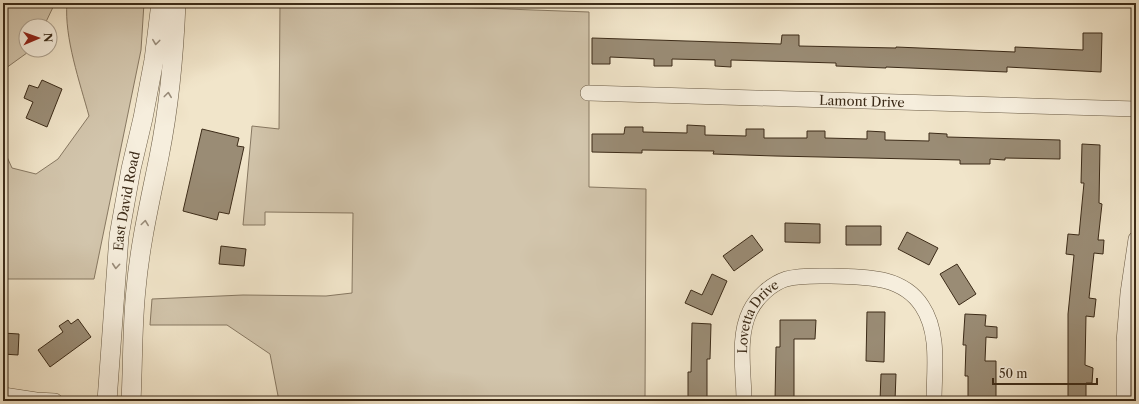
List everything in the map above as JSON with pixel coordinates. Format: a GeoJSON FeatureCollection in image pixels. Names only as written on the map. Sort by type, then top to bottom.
{"type":"FeatureCollection","features":[{"type":"Feature","properties":{"kind":"street","name":"East David Road"},"geometry":{"type":"LineString","coordinates":[[108,401],[119,236],[131,169],[153,67],[161,3]]}},
{"type":"Feature","properties":{"kind":"street","name":"East David Road"},"geometry":{"type":"LineString","coordinates":[[131,401],[136,289],[148,204],[159,156],[167,104],[173,56],[176,3]]}},
{"type":"Feature","properties":{"kind":"street","name":"Lamont Drive"},"geometry":{"type":"LineString","coordinates":[[588,94],[1136,109]]}},
{"type":"Feature","properties":{"kind":"street"},"geometry":{"type":"LineString","coordinates":[[1124,401],[1125,328],[1128,293],[1136,239]]}},
{"type":"Feature","properties":{"kind":"street","name":"Lovetta Drive"},"geometry":{"type":"LineString","coordinates":[[744,401],[743,336],[751,310],[758,298],[771,287],[785,280],[800,276],[868,277],[884,279],[897,284],[911,293],[922,305],[930,319],[933,334],[934,401]]}},
{"type":"Feature","properties":{"kind":"street"},"geometry":{"type":"LineString","coordinates":[[108,401],[117,391],[124,377],[126,334],[135,309]]}},
{"type":"Feature","properties":{"kind":"street"},"geometry":{"type":"LineString","coordinates":[[3,395],[55,401]]}},
{"type":"Feature","properties":{"kind":"shaded area"},"geometry":{"type":"Polygon","coordinates":[[[3,3],[55,3],[48,18],[18,18],[18,58],[20,58],[6,68],[3,78],[3,3]]]}},
{"type":"Feature","properties":{"kind":"shaded area"},"geometry":{"type":"Polygon","coordinates":[[[67,3],[144,3],[141,50],[94,279],[3,279],[3,148],[12,168],[36,174],[58,159],[89,116],[70,45],[67,3]]]}},
{"type":"Feature","properties":{"kind":"shaded area"},"geometry":{"type":"Polygon","coordinates":[[[280,3],[340,3],[589,12],[589,187],[646,189],[645,401],[279,401],[270,354],[227,325],[150,325],[152,299],[243,295],[326,296],[352,293],[353,213],[265,212],[265,225],[243,225],[252,126],[279,129],[280,3]]]}},
{"type":"Feature","properties":{"kind":"building"},"geometry":{"type":"Polygon","coordinates":[[[1083,33],[1102,33],[1101,72],[1007,67],[1007,72],[836,66],[836,63],[731,60],[731,67],[715,66],[715,60],[672,59],[672,66],[654,66],[654,59],[610,57],[610,64],[592,64],[592,38],[781,44],[782,35],[799,35],[799,46],[896,47],[1015,52],[1015,47],[1083,50],[1083,33]]]}},
{"type":"Feature","properties":{"kind":"building"},"geometry":{"type":"Polygon","coordinates":[[[42,80],[62,89],[47,127],[26,118],[33,102],[24,98],[29,85],[38,88],[42,80]]]}},
{"type":"Feature","properties":{"kind":"building"},"geometry":{"type":"Polygon","coordinates":[[[687,125],[705,126],[705,135],[746,136],[746,129],[764,129],[764,138],[807,138],[807,131],[825,131],[825,138],[867,139],[867,131],[885,132],[885,140],[929,141],[929,133],[947,134],[947,137],[1060,140],[1060,159],[1005,158],[1005,160],[990,159],[990,164],[960,164],[960,160],[713,154],[714,151],[642,150],[642,153],[592,152],[592,134],[624,134],[625,127],[643,127],[643,132],[687,133],[687,125]]]}},
{"type":"Feature","properties":{"kind":"building"},"geometry":{"type":"Polygon","coordinates":[[[202,129],[239,138],[237,146],[244,147],[229,214],[219,212],[217,220],[183,211],[202,129]]]}},
{"type":"Feature","properties":{"kind":"building"},"geometry":{"type":"Polygon","coordinates":[[[1082,144],[1100,145],[1099,203],[1102,204],[1098,240],[1104,240],[1103,254],[1094,253],[1089,298],[1096,299],[1094,317],[1086,316],[1085,365],[1093,368],[1092,383],[1086,383],[1086,401],[1068,401],[1068,314],[1074,255],[1066,254],[1068,234],[1079,235],[1084,183],[1081,183],[1082,144]]]}},
{"type":"Feature","properties":{"kind":"building"},"geometry":{"type":"Polygon","coordinates":[[[785,223],[820,224],[820,243],[785,242],[785,223]]]}},
{"type":"Feature","properties":{"kind":"building"},"geometry":{"type":"Polygon","coordinates":[[[846,226],[881,226],[881,245],[846,245],[846,226]]]}},
{"type":"Feature","properties":{"kind":"building"},"geometry":{"type":"Polygon","coordinates":[[[907,232],[938,248],[929,265],[898,249],[907,232]]]}},
{"type":"Feature","properties":{"kind":"building"},"geometry":{"type":"Polygon","coordinates":[[[752,235],[763,250],[734,271],[723,256],[752,235]]]}},
{"type":"Feature","properties":{"kind":"building"},"geometry":{"type":"Polygon","coordinates":[[[221,246],[246,249],[244,266],[219,264],[221,246]]]}},
{"type":"Feature","properties":{"kind":"building"},"geometry":{"type":"Polygon","coordinates":[[[957,264],[976,294],[959,305],[940,274],[957,264]]]}},
{"type":"Feature","properties":{"kind":"building"},"geometry":{"type":"Polygon","coordinates":[[[712,274],[727,281],[712,315],[685,303],[691,290],[702,295],[712,274]]]}},
{"type":"Feature","properties":{"kind":"building"},"geometry":{"type":"Polygon","coordinates":[[[867,312],[885,312],[884,362],[866,361],[867,312]]]}},
{"type":"Feature","properties":{"kind":"building"},"geometry":{"type":"Polygon","coordinates":[[[965,314],[986,315],[985,326],[997,327],[997,338],[986,337],[985,361],[996,361],[996,400],[968,400],[968,376],[965,376],[966,345],[963,345],[965,314]]]}},
{"type":"Feature","properties":{"kind":"building"},"geometry":{"type":"Polygon","coordinates":[[[78,319],[91,337],[50,367],[38,350],[63,332],[59,326],[68,320],[71,324],[78,319]]]}},
{"type":"Feature","properties":{"kind":"building"},"geometry":{"type":"Polygon","coordinates":[[[780,320],[816,320],[815,339],[794,339],[794,401],[775,401],[776,347],[780,347],[780,320]]]}},
{"type":"Feature","properties":{"kind":"building"},"geometry":{"type":"Polygon","coordinates":[[[692,323],[711,324],[710,359],[707,359],[707,401],[688,401],[688,372],[691,372],[692,323]]]}},
{"type":"Feature","properties":{"kind":"building"},"geometry":{"type":"Polygon","coordinates":[[[3,333],[19,334],[18,355],[3,354],[3,333]]]}},
{"type":"Feature","properties":{"kind":"building"},"geometry":{"type":"Polygon","coordinates":[[[881,374],[896,374],[895,401],[880,401],[881,374]]]}}]}
